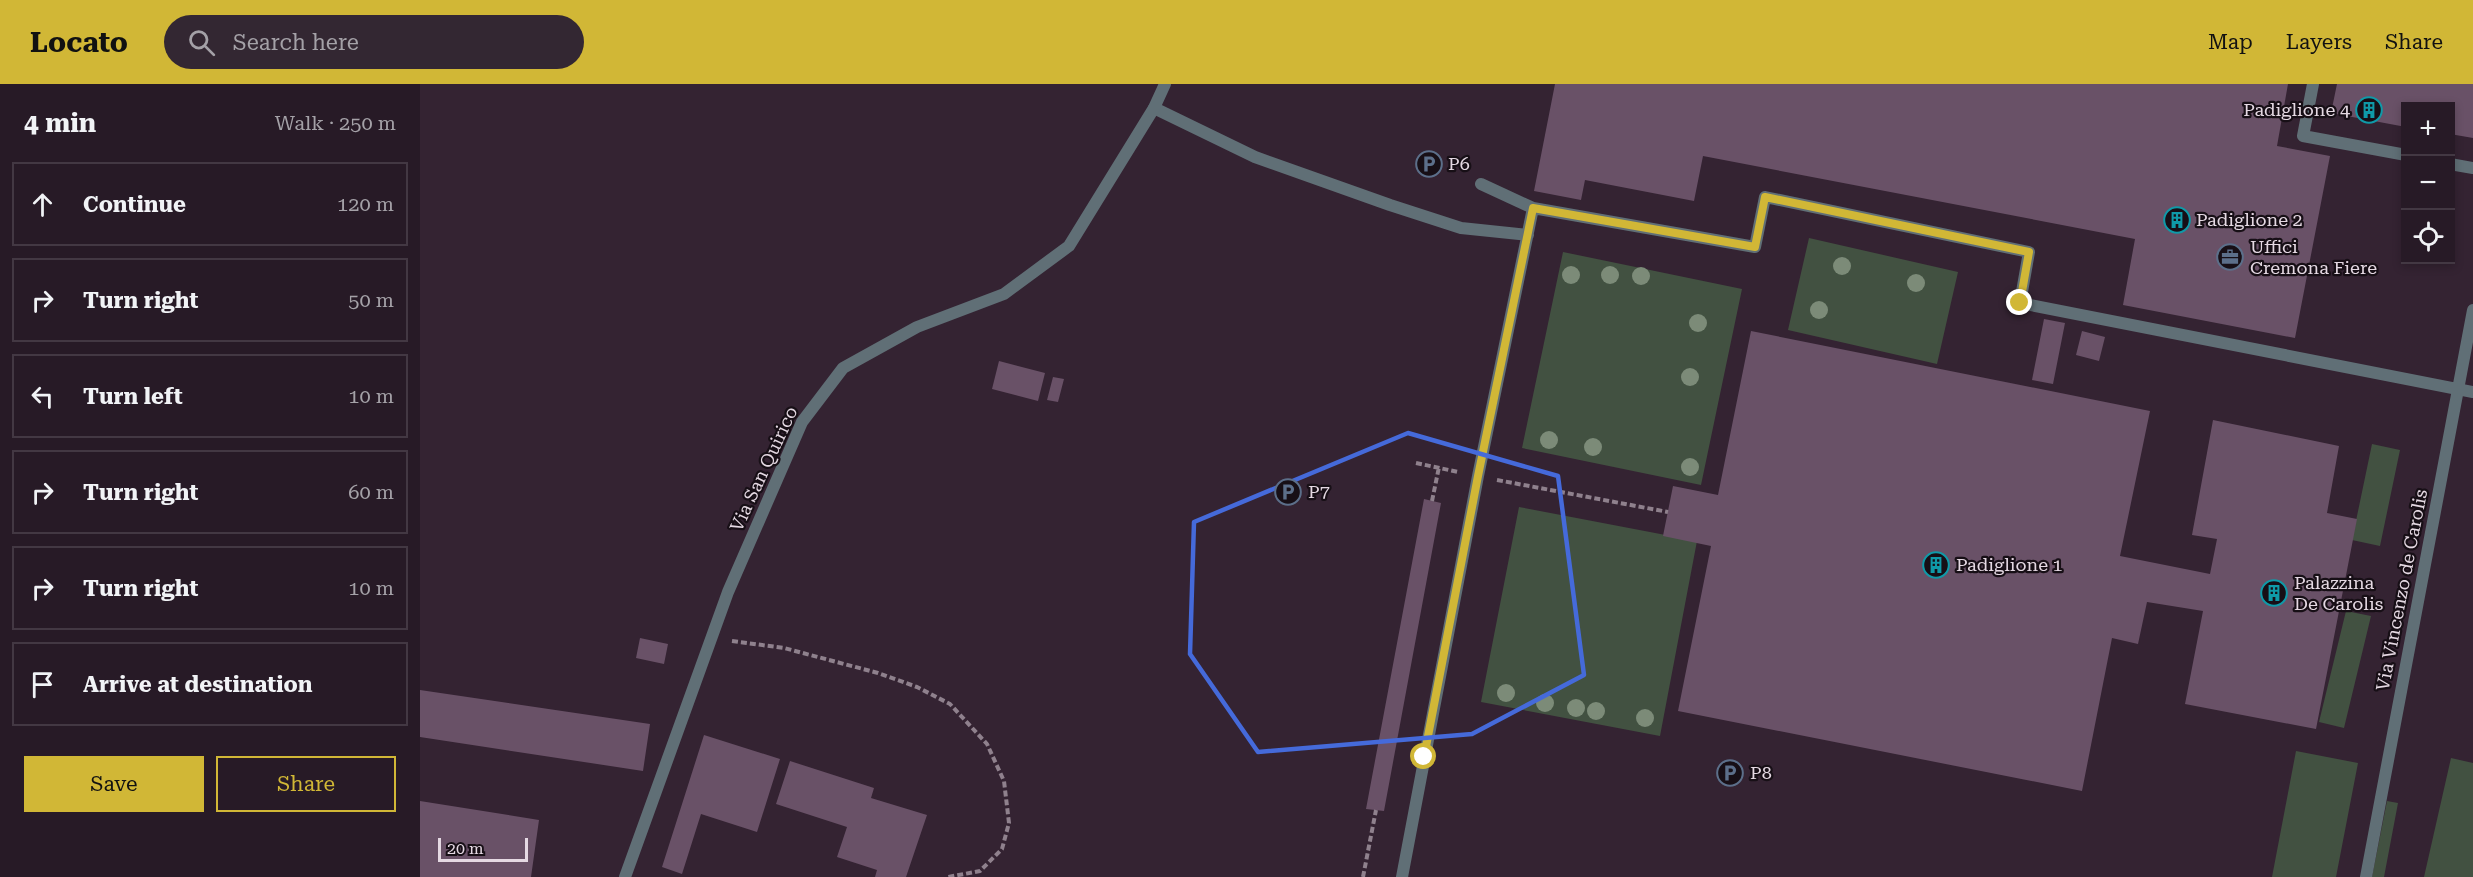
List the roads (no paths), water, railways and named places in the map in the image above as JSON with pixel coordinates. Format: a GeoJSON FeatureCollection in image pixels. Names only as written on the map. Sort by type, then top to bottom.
{"type":"FeatureCollection","features":[{"type":"Feature","properties":{"kind":"street","name":"Via San Quirico"},"geometry":{"type":"LineString","coordinates":[[626,877],[728,592],[802,422],[843,368],[917,327],[1004,294],[1069,246],[1154,108],[1165,84]]}},
{"type":"Feature","properties":{"kind":"street"},"geometry":{"type":"LineString","coordinates":[[2313,84],[2303,136],[2401,154]]}},
{"type":"Feature","properties":{"kind":"street"},"geometry":{"type":"LineString","coordinates":[[1154,108],[1255,157],[1390,205],[1461,228],[1528,235]]}},
{"type":"Feature","properties":{"kind":"street"},"geometry":{"type":"LineString","coordinates":[[2455,165],[2473,168]]}},
{"type":"Feature","properties":{"kind":"street"},"geometry":{"type":"LineString","coordinates":[[1481,184],[1533,208],[1755,247],[1765,197],[2029,252],[2020,303],[2473,392]]}},
{"type":"Feature","properties":{"kind":"street"},"geometry":{"type":"LineString","coordinates":[[1402,877],[1478,476],[1533,208]]}},
{"type":"Feature","properties":{"kind":"street","name":"Via Vincenzo de Carolis"},"geometry":{"type":"LineString","coordinates":[[2366,877],[2473,310]]}},
{"type":"Feature","properties":{"kind":"place","name":"Padiglione 4"},"geometry":{"type":"Point","coordinates":[2369,110]}},
{"type":"Feature","properties":{"kind":"place","name":"P6"},"geometry":{"type":"Point","coordinates":[1429,164]}},
{"type":"Feature","properties":{"kind":"place","name":"Padiglione 2"},"geometry":{"type":"Point","coordinates":[2177,220]}},
{"type":"Feature","properties":{"kind":"place","name":"Uffici Cremona Fiere"},"geometry":{"type":"Point","coordinates":[2230,257]}},
{"type":"Feature","properties":{"kind":"place","name":"P7"},"geometry":{"type":"Point","coordinates":[1288,492]}},
{"type":"Feature","properties":{"kind":"place","name":"Padiglione 1"},"geometry":{"type":"Point","coordinates":[1936,565]}},
{"type":"Feature","properties":{"kind":"place","name":"Palazzina De Carolis"},"geometry":{"type":"Point","coordinates":[2274,593]}},
{"type":"Feature","properties":{"kind":"place","name":"P8"},"geometry":{"type":"Point","coordinates":[1730,773]}}]}
